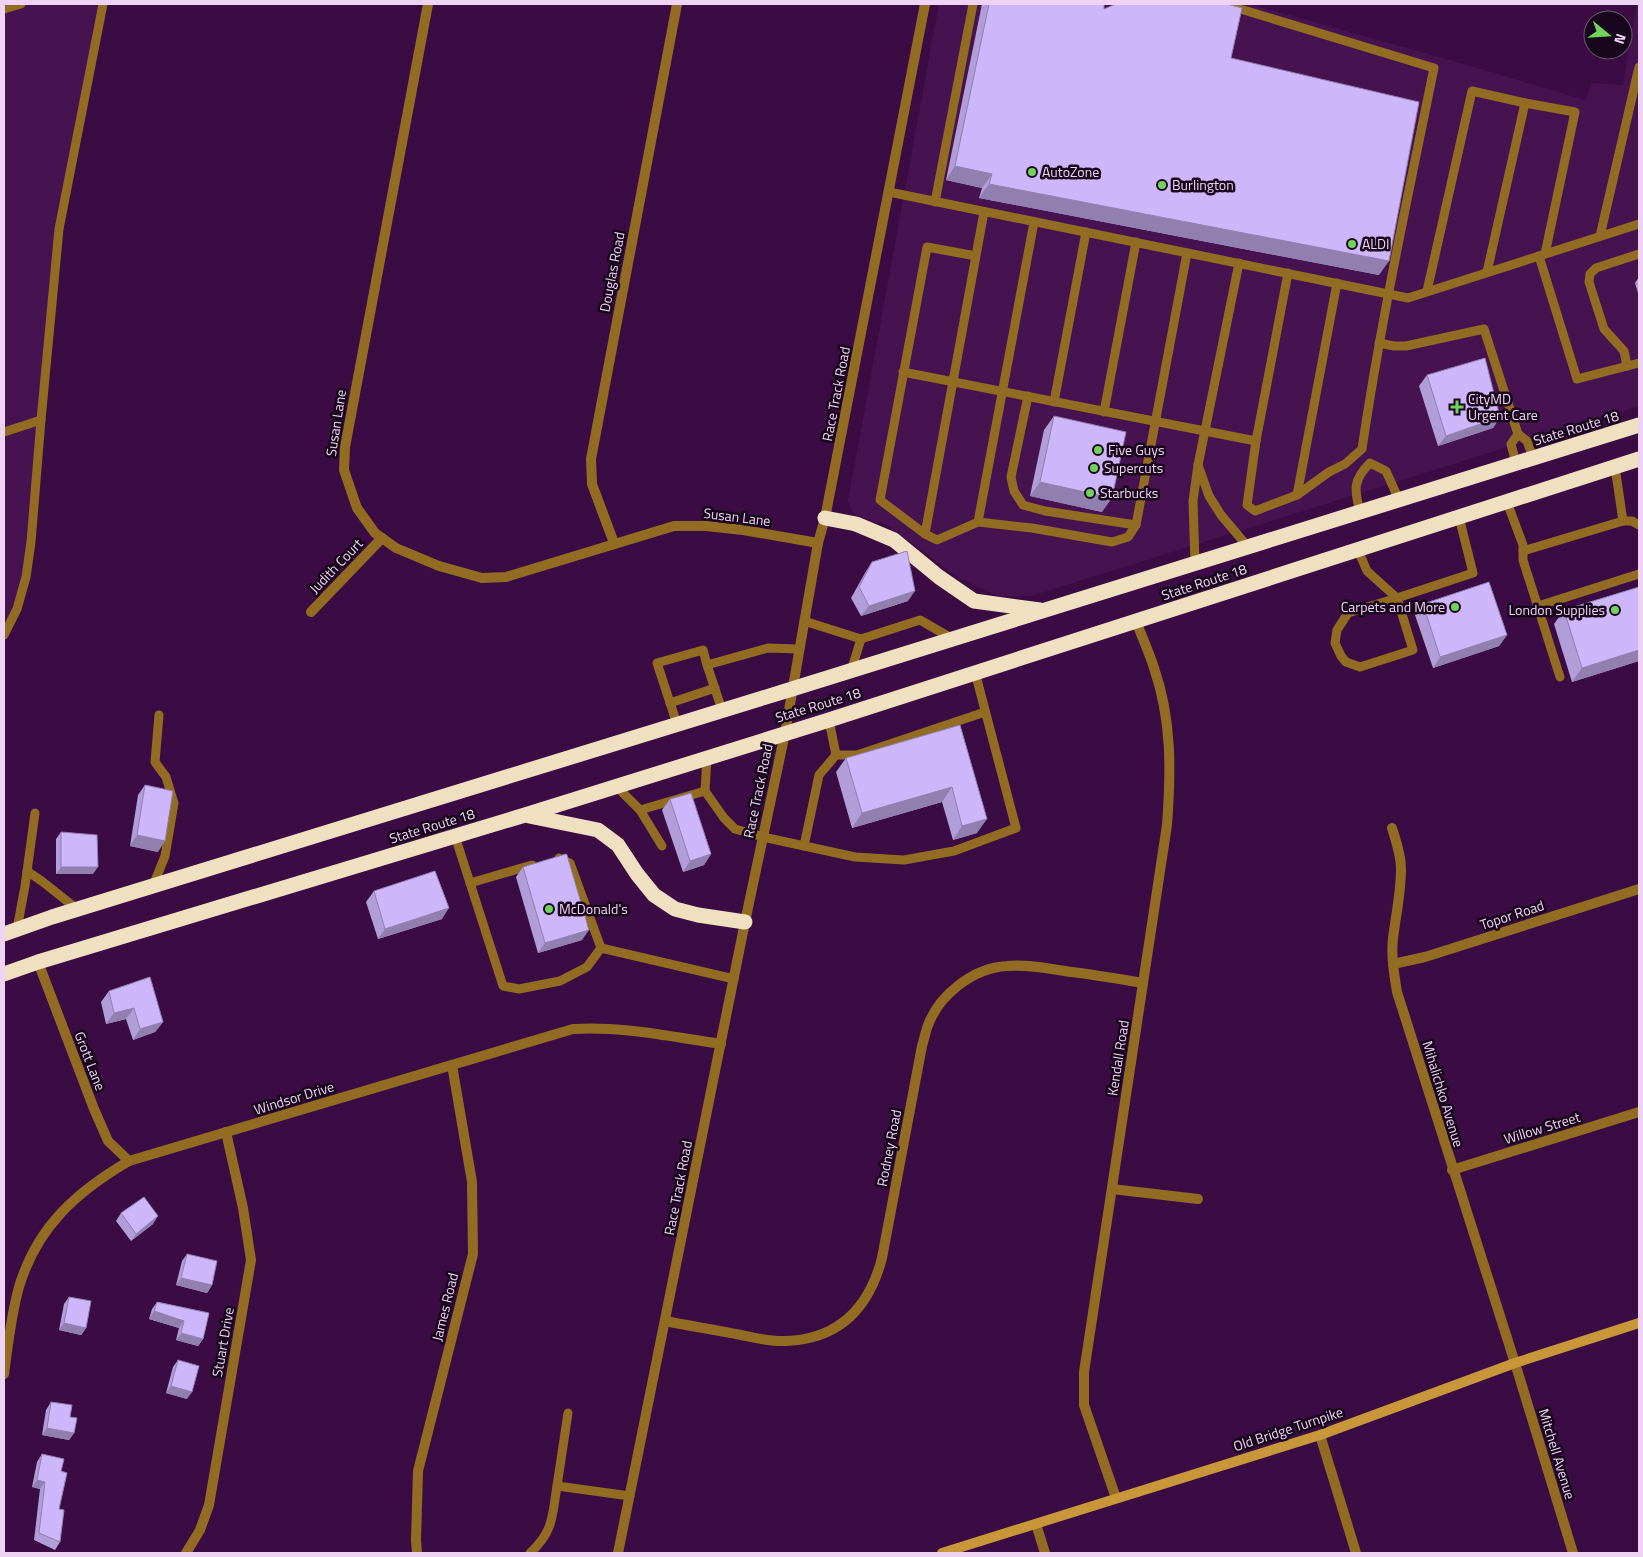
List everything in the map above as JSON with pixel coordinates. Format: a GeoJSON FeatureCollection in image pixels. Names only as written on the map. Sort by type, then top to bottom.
{"type":"FeatureCollection","features":[{"type":"Feature","properties":{"kind":"highway","name":"State Route 18"},"geometry":{"type":"LineString","coordinates":[[10,931],[1639,425]]}},
{"type":"Feature","properties":{"kind":"highway","name":"State Route 18"},"geometry":{"type":"LineString","coordinates":[[4,974],[829,720],[1639,459]]}},
{"type":"Feature","properties":{"kind":"highway"},"geometry":{"type":"LineString","coordinates":[[825,518],[856,524],[894,540],[939,577],[974,601],[1044,610]]}},
{"type":"Feature","properties":{"kind":"highway"},"geometry":{"type":"LineString","coordinates":[[525,815],[598,830],[618,845],[637,874],[654,895],[675,909],[698,915],[745,922]]}},
{"type":"Feature","properties":{"kind":"street","name":"Susan Lane"},"geometry":{"type":"LineString","coordinates":[[428,4],[345,447],[344,470],[357,508],[375,533],[396,548],[439,566],[482,578],[506,577],[674,526],[706,526],[743,530],[818,543]]}},
{"type":"Feature","properties":{"kind":"street","name":"Douglas Road"},"geometry":{"type":"LineString","coordinates":[[614,543],[592,484],[591,459],[677,4]]}},
{"type":"Feature","properties":{"kind":"street","name":"Race Track Road"},"geometry":{"type":"LineString","coordinates":[[618,1553],[785,733],[818,543],[825,518],[925,4]]}},
{"type":"Feature","properties":{"kind":"street","name":"Judith Court"},"geometry":{"type":"LineString","coordinates":[[311,612],[382,538]]}},
{"type":"Feature","properties":{"kind":"street","name":"Kendall Road"},"geometry":{"type":"LineString","coordinates":[[1116,1498],[1084,1405],[1084,1372],[1167,825],[1171,778],[1169,741],[1164,705],[1155,669],[1136,621]]}},
{"type":"Feature","properties":{"kind":"street","name":"Mihalichko Avenue"},"geometry":{"type":"LineString","coordinates":[[1392,828],[1398,848],[1401,869],[1393,939],[1393,964],[1397,992],[1452,1170],[1516,1363]]}},
{"type":"Feature","properties":{"kind":"street","name":"Topor Road"},"geometry":{"type":"LineString","coordinates":[[1393,964],[1425,957],[1639,889]]}},
{"type":"Feature","properties":{"kind":"street","name":"Grott Lane"},"geometry":{"type":"LineString","coordinates":[[38,962],[108,1141],[129,1161]]}},
{"type":"Feature","properties":{"kind":"street","name":"Rodney Road"},"geometry":{"type":"LineString","coordinates":[[665,1321],[784,1342],[804,1340],[823,1334],[841,1324],[856,1310],[869,1294],[880,1267],[922,1046],[928,1027],[937,1009],[949,993],[965,980],[983,971],[1006,966],[1034,966],[1143,982]]}},
{"type":"Feature","properties":{"kind":"street","name":"Windsor Drive"},"geometry":{"type":"LineString","coordinates":[[4,1374],[19,1287],[35,1249],[59,1215],[73,1200],[106,1175],[129,1161],[573,1029],[622,1029],[721,1044]]}},
{"type":"Feature","properties":{"kind":"street","name":"James Road"},"geometry":{"type":"LineString","coordinates":[[418,1553],[416,1540],[418,1471],[473,1254],[472,1182],[452,1065]]}},
{"type":"Feature","properties":{"kind":"street","name":"Willow Street"},"geometry":{"type":"LineString","coordinates":[[1452,1170],[1639,1112]]}},
{"type":"Feature","properties":{"kind":"street","name":"Stuart Drive"},"geometry":{"type":"LineString","coordinates":[[186,1553],[200,1530],[209,1505],[251,1260],[247,1224],[226,1132]]}},
{"type":"Feature","properties":{"kind":"street"},"geometry":{"type":"LineString","coordinates":[[1112,1189],[1198,1199]]}},
{"type":"Feature","properties":{"kind":"street","name":"Old Bridge Turnpike"},"geometry":{"type":"LineString","coordinates":[[942,1553],[1320,1435],[1516,1363],[1639,1323]]}},
{"type":"Feature","properties":{"kind":"street","name":"Mitchell Avenue"},"geometry":{"type":"LineString","coordinates":[[1516,1363],[1573,1553]]}},
{"type":"Feature","properties":{"kind":"street"},"geometry":{"type":"LineString","coordinates":[[1320,1435],[1356,1553]]}},
{"type":"Feature","properties":{"kind":"street"},"geometry":{"type":"LineString","coordinates":[[1036,1524],[1045,1553]]}},
{"type":"Feature","properties":{"kind":"lane"},"geometry":{"type":"LineString","coordinates":[[4,9],[21,4]]}},
{"type":"Feature","properties":{"kind":"lane"},"geometry":{"type":"LineString","coordinates":[[4,636],[26,577],[31,542],[59,229],[78,141],[103,4]]}},
{"type":"Feature","properties":{"kind":"lane"},"geometry":{"type":"LineString","coordinates":[[935,202],[973,4]]}},
{"type":"Feature","properties":{"kind":"lane"},"geometry":{"type":"LineString","coordinates":[[1219,4],[1434,68],[1388,294],[1362,450],[1370,463],[1386,471],[1399,500]]}},
{"type":"Feature","properties":{"kind":"lane"},"geometry":{"type":"LineString","coordinates":[[1600,236],[1639,67]]}},
{"type":"Feature","properties":{"kind":"lane"},"geometry":{"type":"LineString","coordinates":[[1427,292],[1472,91],[1575,112],[1542,255],[1577,379],[1639,363]]}},
{"type":"Feature","properties":{"kind":"lane"},"geometry":{"type":"LineString","coordinates":[[1487,272],[1525,103]]}},
{"type":"Feature","properties":{"kind":"lane"},"geometry":{"type":"LineString","coordinates":[[889,192],[1408,298],[1639,224]]}},
{"type":"Feature","properties":{"kind":"lane"},"geometry":{"type":"LineString","coordinates":[[925,534],[984,212]]}},
{"type":"Feature","properties":{"kind":"lane"},"geometry":{"type":"LineString","coordinates":[[978,522],[1034,222]]}},
{"type":"Feature","properties":{"kind":"lane"},"geometry":{"type":"LineString","coordinates":[[1054,402],[1086,232]]}},
{"type":"Feature","properties":{"kind":"lane"},"geometry":{"type":"LineString","coordinates":[[1104,412],[1136,242]]}},
{"type":"Feature","properties":{"kind":"lane"},"geometry":{"type":"LineString","coordinates":[[976,256],[927,247],[880,500],[925,534],[936,540],[978,522],[1032,528],[1112,542],[1128,537],[1136,525],[1187,253]]}},
{"type":"Feature","properties":{"kind":"lane"},"geometry":{"type":"LineString","coordinates":[[1627,366],[1624,351],[1604,329],[1588,282],[1590,274],[1596,268],[1639,254]]}},
{"type":"Feature","properties":{"kind":"lane"},"geometry":{"type":"LineString","coordinates":[[1195,563],[1193,501],[1198,465],[1239,263]]}},
{"type":"Feature","properties":{"kind":"lane"},"geometry":{"type":"LineString","coordinates":[[1288,273],[1256,441],[1246,505],[1255,511],[1297,495],[1329,472],[1345,464],[1362,450]]}},
{"type":"Feature","properties":{"kind":"lane"},"geometry":{"type":"LineString","coordinates":[[1297,495],[1337,283]]}},
{"type":"Feature","properties":{"kind":"lane"},"geometry":{"type":"LineString","coordinates":[[1379,343],[1406,346],[1484,329],[1518,434],[1527,441],[1533,458]]}},
{"type":"Feature","properties":{"kind":"lane"},"geometry":{"type":"LineString","coordinates":[[903,372],[1256,441]]}},
{"type":"Feature","properties":{"kind":"lane"},"geometry":{"type":"LineString","coordinates":[[1028,396],[1012,477],[1014,491],[1023,505],[1045,511],[1136,525]]}},
{"type":"Feature","properties":{"kind":"lane"},"geometry":{"type":"LineString","coordinates":[[4,432],[41,420]]}},
{"type":"Feature","properties":{"kind":"lane"},"geometry":{"type":"LineString","coordinates":[[1516,463],[1511,444],[1518,434]]}},
{"type":"Feature","properties":{"kind":"lane"},"geometry":{"type":"LineString","coordinates":[[1360,512],[1355,492],[1360,473],[1370,463]]}},
{"type":"Feature","properties":{"kind":"lane"},"geometry":{"type":"LineString","coordinates":[[1198,465],[1209,496],[1221,515],[1248,548]]}},
{"type":"Feature","properties":{"kind":"lane"},"geometry":{"type":"LineString","coordinates":[[1615,467],[1623,520]]}},
{"type":"Feature","properties":{"kind":"lane"},"geometry":{"type":"LineString","coordinates":[[1506,502],[1523,545],[1523,560],[1560,677]]}},
{"type":"Feature","properties":{"kind":"lane"},"geometry":{"type":"LineString","coordinates":[[1358,550],[1367,571],[1397,598],[1413,650],[1360,667],[1346,662],[1335,643],[1337,630],[1348,613],[1397,598],[1473,573],[1459,517]]}},
{"type":"Feature","properties":{"kind":"lane"},"geometry":{"type":"LineString","coordinates":[[1523,551],[1623,520],[1639,524]]}},
{"type":"Feature","properties":{"kind":"lane"},"geometry":{"type":"LineString","coordinates":[[1538,606],[1639,574]]}},
{"type":"Feature","properties":{"kind":"lane"},"geometry":{"type":"LineString","coordinates":[[804,621],[861,639],[920,620],[952,639]]}},
{"type":"Feature","properties":{"kind":"lane"},"geometry":{"type":"LineString","coordinates":[[850,671],[861,639]]}},
{"type":"Feature","properties":{"kind":"lane"},"geometry":{"type":"LineString","coordinates":[[707,665],[768,648],[799,649]]}},
{"type":"Feature","properties":{"kind":"lane"},"geometry":{"type":"LineString","coordinates":[[677,724],[657,663],[702,650],[722,710]]}},
{"type":"Feature","properties":{"kind":"lane"},"geometry":{"type":"LineString","coordinates":[[707,757],[705,791],[724,818],[735,829],[855,857],[904,860],[954,851],[1016,828],[975,672]]}},
{"type":"Feature","properties":{"kind":"lane"},"geometry":{"type":"LineString","coordinates":[[670,702],[715,688]]}},
{"type":"Feature","properties":{"kind":"lane"},"geometry":{"type":"LineString","coordinates":[[804,846],[819,775],[836,755],[857,754],[985,712]]}},
{"type":"Feature","properties":{"kind":"lane"},"geometry":{"type":"LineString","coordinates":[[153,886],[165,856],[174,803],[166,777],[155,762],[159,715]]}},
{"type":"Feature","properties":{"kind":"lane"},"geometry":{"type":"LineString","coordinates":[[829,720],[836,755]]}},
{"type":"Feature","properties":{"kind":"lane"},"geometry":{"type":"LineString","coordinates":[[616,786],[640,810],[662,846]]}},
{"type":"Feature","properties":{"kind":"lane"},"geometry":{"type":"LineString","coordinates":[[640,810],[705,791]]}},
{"type":"Feature","properties":{"kind":"lane"},"geometry":{"type":"LineString","coordinates":[[10,931],[27,871],[35,813]]}},
{"type":"Feature","properties":{"kind":"lane"},"geometry":{"type":"LineString","coordinates":[[455,836],[503,986],[520,989],[560,981],[588,967],[601,948]]}},
{"type":"Feature","properties":{"kind":"lane"},"geometry":{"type":"LineString","coordinates":[[470,883],[558,858],[570,862],[601,948]]}},
{"type":"Feature","properties":{"kind":"lane"},"geometry":{"type":"LineString","coordinates":[[27,871],[44,882],[77,909]]}},
{"type":"Feature","properties":{"kind":"lane"},"geometry":{"type":"LineString","coordinates":[[601,948],[734,979]]}},
{"type":"Feature","properties":{"kind":"lane"},"geometry":{"type":"LineString","coordinates":[[530,1553],[539,1545],[550,1528],[568,1413]]}},
{"type":"Feature","properties":{"kind":"lane"},"geometry":{"type":"LineString","coordinates":[[557,1486],[630,1496]]}},
{"type":"Feature","properties":{"kind":"shaded area"},"geometry":{"type":"Polygon","coordinates":[[[4,4],[103,4],[59,229],[26,577],[4,635],[4,4]]]}},
{"type":"Feature","properties":{"kind":"shaded area"},"geometry":{"type":"Polygon","coordinates":[[[939,4],[1249,4],[1585,100],[1592,83],[1623,85],[1627,60],[1633,60],[1633,27],[1637,4],[1639,4],[1639,406],[1031,596],[997,596],[959,578],[886,524],[855,516],[848,501],[939,4]]]}},
{"type":"Feature","properties":{"kind":"building"},"geometry":{"type":"Polygon","coordinates":[[[989,4],[1104,4],[1104,9],[1116,4],[1227,4],[1242,8],[1231,58],[1419,102],[1389,261],[989,184],[992,174],[955,166],[989,4]]]}},
{"type":"Feature","properties":{"kind":"building","name":"CityMD Urgent Care"},"geometry":{"type":"Polygon","coordinates":[[[1485,358],[1500,417],[1446,436],[1427,375],[1485,358]]]}},
{"type":"Feature","properties":{"kind":"building"},"geometry":{"type":"Polygon","coordinates":[[[1054,416],[1126,432],[1112,498],[1040,482],[1054,416]]]}},
{"type":"Feature","properties":{"kind":"building"},"geometry":{"type":"Polygon","coordinates":[[[907,551],[915,591],[869,606],[859,587],[872,562],[907,551]]]}},
{"type":"Feature","properties":{"kind":"building"},"geometry":{"type":"Polygon","coordinates":[[[1489,582],[1507,635],[1440,657],[1423,604],[1489,582]]]}},
{"type":"Feature","properties":{"kind":"building"},"geometry":{"type":"Polygon","coordinates":[[[1639,587],[1639,650],[1582,668],[1564,610],[1639,587]]]}},
{"type":"Feature","properties":{"kind":"building"},"geometry":{"type":"Polygon","coordinates":[[[960,725],[987,819],[962,826],[952,787],[862,813],[846,758],[960,725]]]}},
{"type":"Feature","properties":{"kind":"building"},"geometry":{"type":"Polygon","coordinates":[[[145,785],[173,791],[165,841],[137,835],[145,785]]]}},
{"type":"Feature","properties":{"kind":"building"},"geometry":{"type":"Polygon","coordinates":[[[691,793],[711,854],[690,861],[670,799],[691,793]]]}},
{"type":"Feature","properties":{"kind":"building"},"geometry":{"type":"Polygon","coordinates":[[[61,832],[97,835],[98,867],[61,867],[61,832]]]}},
{"type":"Feature","properties":{"kind":"building","name":"McDonald's"},"geometry":{"type":"Polygon","coordinates":[[[566,854],[589,930],[545,943],[523,867],[566,854]]]}},
{"type":"Feature","properties":{"kind":"building"},"geometry":{"type":"Polygon","coordinates":[[[435,871],[449,908],[385,929],[374,891],[435,871]]]}},
{"type":"Feature","properties":{"kind":"building"},"geometry":{"type":"Polygon","coordinates":[[[150,977],[163,1022],[140,1029],[134,1008],[114,1013],[109,991],[150,977]]]}},
{"type":"Feature","properties":{"kind":"building"},"geometry":{"type":"Polygon","coordinates":[[[144,1197],[158,1216],[136,1234],[121,1213],[144,1197]]]}},
{"type":"Feature","properties":{"kind":"building"},"geometry":{"type":"Polygon","coordinates":[[[187,1254],[217,1261],[212,1285],[181,1278],[187,1254]]]}},
{"type":"Feature","properties":{"kind":"building"},"geometry":{"type":"Polygon","coordinates":[[[69,1297],[91,1301],[86,1328],[64,1323],[69,1297]]]}},
{"type":"Feature","properties":{"kind":"building"},"geometry":{"type":"Polygon","coordinates":[[[157,1302],[209,1313],[203,1339],[181,1333],[184,1321],[154,1311],[157,1302]]]}},
{"type":"Feature","properties":{"kind":"building"},"geometry":{"type":"Polygon","coordinates":[[[178,1360],[199,1366],[192,1392],[171,1386],[178,1360]]]}},
{"type":"Feature","properties":{"kind":"building"},"geometry":{"type":"Polygon","coordinates":[[[51,1402],[72,1405],[70,1417],[77,1418],[74,1433],[47,1428],[51,1402]]]}},
{"type":"Feature","properties":{"kind":"building"},"geometry":{"type":"Polygon","coordinates":[[[42,1454],[64,1459],[61,1471],[67,1473],[59,1509],[64,1510],[60,1542],[39,1533],[45,1482],[37,1480],[42,1454]]]}},
{"type":"Feature","properties":{"kind":"place","name":"AutoZone"},"geometry":{"type":"Point","coordinates":[1032,172]}},
{"type":"Feature","properties":{"kind":"place","name":"Burlington"},"geometry":{"type":"Point","coordinates":[1162,185]}},
{"type":"Feature","properties":{"kind":"place","name":"ALDI"},"geometry":{"type":"Point","coordinates":[1352,244]}},
{"type":"Feature","properties":{"kind":"place","name":"CityMD Urgent Care"},"geometry":{"type":"Point","coordinates":[1457,407]}},
{"type":"Feature","properties":{"kind":"place","name":"Five Guys"},"geometry":{"type":"Point","coordinates":[1098,450]}},
{"type":"Feature","properties":{"kind":"place","name":"Supercuts"},"geometry":{"type":"Point","coordinates":[1094,468]}},
{"type":"Feature","properties":{"kind":"place","name":"Starbucks"},"geometry":{"type":"Point","coordinates":[1090,493]}},
{"type":"Feature","properties":{"kind":"place","name":"Carpets and More"},"geometry":{"type":"Point","coordinates":[1455,607]}},
{"type":"Feature","properties":{"kind":"place","name":"London Supplies"},"geometry":{"type":"Point","coordinates":[1615,610]}},
{"type":"Feature","properties":{"kind":"place","name":"McDonald's"},"geometry":{"type":"Point","coordinates":[549,909]}}]}
